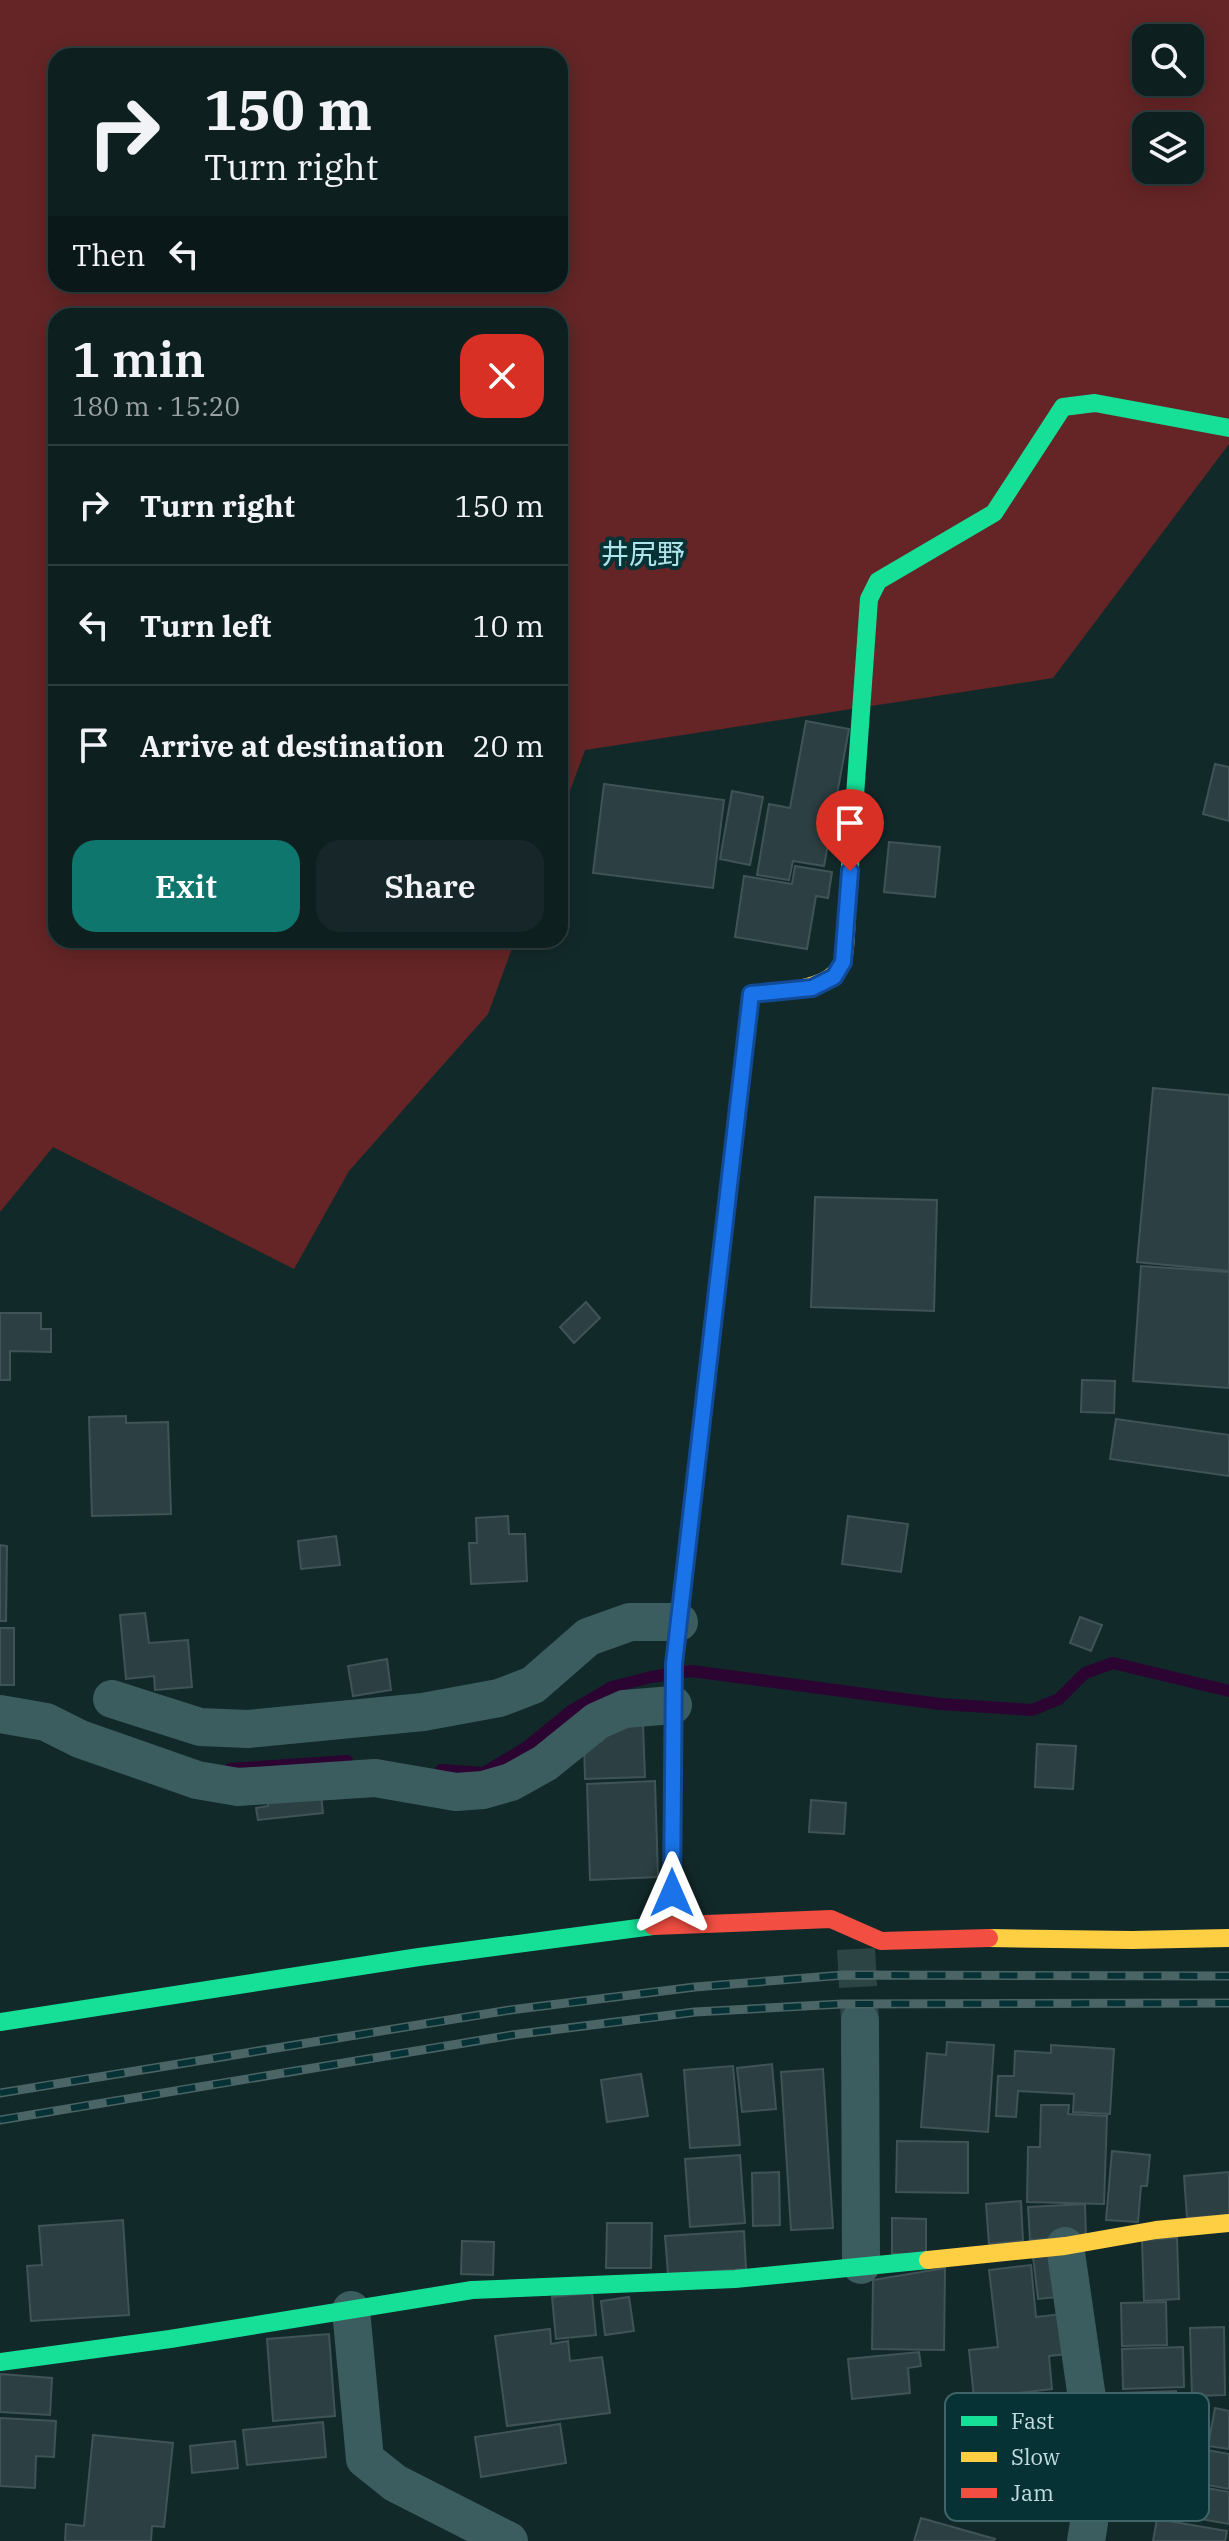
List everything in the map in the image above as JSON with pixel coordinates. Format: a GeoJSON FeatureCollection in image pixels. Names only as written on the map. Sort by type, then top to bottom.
{"type":"FeatureCollection","features":[{"type":"Feature","properties":{"kind":"street"},"geometry":{"type":"LineString","coordinates":[[672,1924],[674,1683],[679,1622],[751,994],[812,988],[834,977],[843,962],[869,599],[878,581],[994,513],[1063,407],[1095,403],[1229,428]]}},
{"type":"Feature","properties":{"kind":"street"},"geometry":{"type":"LineString","coordinates":[[112,1699],[200,1727],[248,1729],[423,1712],[499,1698],[533,1685],[588,1637],[630,1622],[679,1622]]}},
{"type":"Feature","properties":{"kind":"street"},"geometry":{"type":"LineString","coordinates":[[0,1714],[46,1722],[80,1739],[197,1780],[238,1787],[375,1778],[456,1792],[483,1790],[511,1782],[545,1763],[597,1721],[674,1683]]}},
{"type":"Feature","properties":{"kind":"street"},"geometry":{"type":"LineString","coordinates":[[0,2022],[419,1957],[672,1924],[831,1919],[856,1940],[881,1941],[1020,1937],[1132,1940],[1229,1938]]}},
{"type":"Feature","properties":{"kind":"street"},"geometry":{"type":"LineString","coordinates":[[860,2021],[861,2265]]}},
{"type":"Feature","properties":{"kind":"street"},"geometry":{"type":"LineString","coordinates":[[0,2362],[170,2339],[472,2290],[735,2279],[1065,2246],[1156,2230],[1229,2223]]}},
{"type":"Feature","properties":{"kind":"street"},"geometry":{"type":"LineString","coordinates":[[1065,2246],[1086,2393]]}},
{"type":"Feature","properties":{"kind":"street"},"geometry":{"type":"LineString","coordinates":[[351,2310],[365,2459],[395,2483],[509,2541]]}},
{"type":"Feature","properties":{"kind":"street"},"geometry":{"type":"LineString","coordinates":[[1086,2541],[1089,2521]]}},
{"type":"Feature","properties":{"kind":"shaded area"},"geometry":{"type":"Polygon","coordinates":[[[0,0],[1229,0],[1229,444],[1053,678],[585,750],[568,796],[568,308],[48,308],[48,948],[512,948],[488,1014],[349,1171],[294,1269],[53,1147],[0,1212],[0,0]]]}},
{"type":"Feature","properties":{"kind":"building"},"geometry":{"type":"Polygon","coordinates":[[[806,721],[849,729],[824,866],[793,861],[789,880],[757,875],[769,804],[790,808],[806,721]]]}},
{"type":"Feature","properties":{"kind":"building"},"geometry":{"type":"Polygon","coordinates":[[[1215,764],[1229,767],[1229,821],[1203,814],[1215,764]]]}},
{"type":"Feature","properties":{"kind":"building"},"geometry":{"type":"Polygon","coordinates":[[[604,784],[724,800],[713,888],[593,873],[604,784]]]}},
{"type":"Feature","properties":{"kind":"building"},"geometry":{"type":"Polygon","coordinates":[[[732,791],[763,797],[750,865],[720,859],[732,791]]]}},
{"type":"Feature","properties":{"kind":"building"},"geometry":{"type":"Polygon","coordinates":[[[889,842],[940,847],[935,897],[884,892],[889,842]]]}},
{"type":"Feature","properties":{"kind":"building"},"geometry":{"type":"Polygon","coordinates":[[[795,866],[832,872],[828,898],[816,896],[807,949],[735,937],[744,876],[792,884],[795,866]]]}},
{"type":"Feature","properties":{"kind":"building"},"geometry":{"type":"Polygon","coordinates":[[[1153,1088],[1229,1095],[1229,1271],[1137,1262],[1153,1088]]]}},
{"type":"Feature","properties":{"kind":"building"},"geometry":{"type":"Polygon","coordinates":[[[815,1197],[937,1200],[934,1311],[811,1307],[815,1197]]]}},
{"type":"Feature","properties":{"kind":"building"},"geometry":{"type":"Polygon","coordinates":[[[1141,1266],[1229,1272],[1229,1388],[1133,1381],[1141,1266]]]}},
{"type":"Feature","properties":{"kind":"building"},"geometry":{"type":"Polygon","coordinates":[[[586,1302],[600,1318],[574,1343],[560,1327],[586,1302]]]}},
{"type":"Feature","properties":{"kind":"building"},"geometry":{"type":"Polygon","coordinates":[[[0,1313],[41,1313],[41,1329],[51,1329],[51,1352],[10,1351],[10,1380],[0,1380],[0,1313]]]}},
{"type":"Feature","properties":{"kind":"building"},"geometry":{"type":"Polygon","coordinates":[[[1082,1380],[1115,1381],[1114,1413],[1081,1412],[1082,1380]]]}},
{"type":"Feature","properties":{"kind":"building"},"geometry":{"type":"Polygon","coordinates":[[[126,1416],[126,1423],[168,1422],[171,1514],[92,1516],[89,1417],[126,1416]]]}},
{"type":"Feature","properties":{"kind":"building"},"geometry":{"type":"Polygon","coordinates":[[[1116,1419],[1229,1435],[1229,1476],[1110,1459],[1116,1419]]]}},
{"type":"Feature","properties":{"kind":"building"},"geometry":{"type":"Polygon","coordinates":[[[508,1516],[509,1534],[525,1534],[527,1581],[471,1584],[469,1543],[477,1543],[476,1518],[508,1516]]]}},
{"type":"Feature","properties":{"kind":"building"},"geometry":{"type":"Polygon","coordinates":[[[848,1516],[908,1524],[901,1572],[842,1564],[848,1516]]]}},
{"type":"Feature","properties":{"kind":"building"},"geometry":{"type":"Polygon","coordinates":[[[336,1536],[340,1565],[301,1569],[298,1541],[336,1536]]]}},
{"type":"Feature","properties":{"kind":"building"},"geometry":{"type":"Polygon","coordinates":[[[0,1545],[7,1546],[6,1621],[0,1621],[0,1545]]]}},
{"type":"Feature","properties":{"kind":"building"},"geometry":{"type":"Polygon","coordinates":[[[145,1613],[149,1643],[188,1640],[192,1687],[155,1690],[154,1676],[126,1679],[120,1615],[145,1613]]]}},
{"type":"Feature","properties":{"kind":"building"},"geometry":{"type":"Polygon","coordinates":[[[1080,1617],[1102,1625],[1091,1651],[1070,1643],[1080,1617]]]}},
{"type":"Feature","properties":{"kind":"building"},"geometry":{"type":"Polygon","coordinates":[[[0,1628],[14,1628],[14,1685],[0,1685],[0,1628]]]}},
{"type":"Feature","properties":{"kind":"building"},"geometry":{"type":"Polygon","coordinates":[[[387,1659],[391,1690],[353,1696],[348,1666],[387,1659]]]}},
{"type":"Feature","properties":{"kind":"building"},"geometry":{"type":"Polygon","coordinates":[[[643,1725],[645,1777],[585,1779],[584,1742],[602,1741],[602,1726],[643,1725]]]}},
{"type":"Feature","properties":{"kind":"building"},"geometry":{"type":"Polygon","coordinates":[[[1037,1744],[1076,1746],[1073,1789],[1035,1787],[1037,1744]]]}},
{"type":"Feature","properties":{"kind":"building"},"geometry":{"type":"Polygon","coordinates":[[[655,1781],[658,1877],[590,1880],[587,1784],[655,1781]]]}},
{"type":"Feature","properties":{"kind":"building"},"geometry":{"type":"Polygon","coordinates":[[[321,1794],[323,1813],[258,1820],[256,1808],[268,1806],[268,1801],[321,1794]]]}},
{"type":"Feature","properties":{"kind":"building"},"geometry":{"type":"Polygon","coordinates":[[[811,1800],[846,1803],[844,1834],[809,1832],[811,1800]]]}},
{"type":"Feature","properties":{"kind":"building"},"geometry":{"type":"Polygon","coordinates":[[[947,2042],[994,2045],[988,2132],[921,2127],[927,2053],[946,2055],[947,2042]]]}},
{"type":"Feature","properties":{"kind":"building"},"geometry":{"type":"Polygon","coordinates":[[[1051,2045],[1114,2049],[1110,2114],[1073,2112],[1074,2094],[1018,2091],[1016,2117],[996,2116],[998,2076],[1014,2076],[1015,2051],[1051,2053],[1051,2045]]]}},
{"type":"Feature","properties":{"kind":"building"},"geometry":{"type":"Polygon","coordinates":[[[772,2064],[776,2109],[742,2112],[737,2068],[772,2064]]]}},
{"type":"Feature","properties":{"kind":"building"},"geometry":{"type":"Polygon","coordinates":[[[733,2066],[740,2145],[690,2148],[684,2070],[733,2066]]]}},
{"type":"Feature","properties":{"kind":"building"},"geometry":{"type":"Polygon","coordinates":[[[823,2069],[833,2228],[791,2230],[781,2072],[823,2069]]]}},
{"type":"Feature","properties":{"kind":"building"},"geometry":{"type":"Polygon","coordinates":[[[641,2074],[648,2116],[607,2122],[601,2080],[641,2074]]]}},
{"type":"Feature","properties":{"kind":"building"},"geometry":{"type":"Polygon","coordinates":[[[1041,2105],[1069,2105],[1068,2114],[1107,2116],[1104,2204],[1027,2202],[1028,2147],[1040,2147],[1041,2105]]]}},
{"type":"Feature","properties":{"kind":"building"},"geometry":{"type":"Polygon","coordinates":[[[897,2141],[968,2142],[968,2193],[896,2192],[897,2141]]]}},
{"type":"Feature","properties":{"kind":"building"},"geometry":{"type":"Polygon","coordinates":[[[1112,2151],[1150,2155],[1147,2186],[1141,2186],[1138,2222],[1106,2220],[1112,2151]]]}},
{"type":"Feature","properties":{"kind":"building"},"geometry":{"type":"Polygon","coordinates":[[[740,2155],[745,2223],[690,2227],[685,2159],[740,2155]]]}},
{"type":"Feature","properties":{"kind":"building"},"geometry":{"type":"Polygon","coordinates":[[[779,2172],[780,2225],[753,2226],[752,2173],[779,2172]]]}},
{"type":"Feature","properties":{"kind":"building"},"geometry":{"type":"Polygon","coordinates":[[[1229,2172],[1229,2215],[1187,2218],[1184,2176],[1229,2172]]]}},
{"type":"Feature","properties":{"kind":"building"},"geometry":{"type":"Polygon","coordinates":[[[1021,2201],[1023,2241],[989,2244],[986,2204],[1021,2201]]]}},
{"type":"Feature","properties":{"kind":"building"},"geometry":{"type":"Polygon","coordinates":[[[1085,2204],[1086,2237],[1030,2240],[1028,2207],[1085,2204]]]}},
{"type":"Feature","properties":{"kind":"building"},"geometry":{"type":"Polygon","coordinates":[[[892,2218],[926,2219],[926,2254],[892,2254],[892,2218]]]}},
{"type":"Feature","properties":{"kind":"building"},"geometry":{"type":"Polygon","coordinates":[[[123,2220],[129,2315],[31,2321],[27,2266],[42,2265],[39,2226],[123,2220]]]}},
{"type":"Feature","properties":{"kind":"building"},"geometry":{"type":"Polygon","coordinates":[[[607,2223],[652,2223],[651,2268],[606,2268],[607,2223]]]}},
{"type":"Feature","properties":{"kind":"building"},"geometry":{"type":"Polygon","coordinates":[[[744,2231],[746,2269],[668,2274],[665,2236],[744,2231]]]}},
{"type":"Feature","properties":{"kind":"building"},"geometry":{"type":"Polygon","coordinates":[[[1177,2238],[1179,2299],[1144,2301],[1142,2240],[1177,2238]]]}},
{"type":"Feature","properties":{"kind":"building"},"geometry":{"type":"Polygon","coordinates":[[[462,2241],[494,2242],[493,2275],[461,2274],[462,2241]]]}},
{"type":"Feature","properties":{"kind":"building"},"geometry":{"type":"Polygon","coordinates":[[[1060,2252],[1066,2296],[1038,2299],[1033,2256],[1060,2252]]]}},
{"type":"Feature","properties":{"kind":"building"},"geometry":{"type":"Polygon","coordinates":[[[1031,2265],[1036,2317],[1072,2313],[1077,2353],[1049,2356],[1052,2389],[973,2393],[969,2350],[998,2347],[989,2270],[1031,2265]]]}},
{"type":"Feature","properties":{"kind":"building"},"geometry":{"type":"Polygon","coordinates":[[[945,2268],[944,2350],[872,2349],[873,2280],[945,2268]]]}},
{"type":"Feature","properties":{"kind":"building"},"geometry":{"type":"Polygon","coordinates":[[[592,2293],[596,2335],[556,2339],[552,2297],[592,2293]]]}},
{"type":"Feature","properties":{"kind":"building"},"geometry":{"type":"Polygon","coordinates":[[[629,2297],[634,2331],[605,2335],[601,2301],[629,2297]]]}},
{"type":"Feature","properties":{"kind":"building"},"geometry":{"type":"Polygon","coordinates":[[[1166,2302],[1167,2345],[1122,2346],[1121,2303],[1166,2302]]]}},
{"type":"Feature","properties":{"kind":"building"},"geometry":{"type":"Polygon","coordinates":[[[1224,2327],[1225,2395],[1192,2393],[1190,2328],[1224,2327]]]}},
{"type":"Feature","properties":{"kind":"building"},"geometry":{"type":"Polygon","coordinates":[[[550,2329],[551,2344],[568,2341],[570,2361],[602,2357],[610,2413],[507,2426],[495,2336],[550,2329]]]}},
{"type":"Feature","properties":{"kind":"building"},"geometry":{"type":"Polygon","coordinates":[[[329,2334],[335,2416],[273,2421],[267,2339],[329,2334]]]}},
{"type":"Feature","properties":{"kind":"building"},"geometry":{"type":"Polygon","coordinates":[[[1183,2347],[1184,2387],[1123,2389],[1122,2349],[1183,2347]]]}},
{"type":"Feature","properties":{"kind":"building"},"geometry":{"type":"Polygon","coordinates":[[[919,2352],[921,2366],[908,2368],[910,2393],[852,2399],[848,2359],[919,2352]]]}},
{"type":"Feature","properties":{"kind":"building"},"geometry":{"type":"Polygon","coordinates":[[[0,2374],[52,2378],[50,2415],[0,2412],[0,2374]]]}},
{"type":"Feature","properties":{"kind":"building"},"geometry":{"type":"Polygon","coordinates":[[[1176,2391],[1176,2393],[1120,2393],[1176,2391]]]}},
{"type":"Feature","properties":{"kind":"building"},"geometry":{"type":"Polygon","coordinates":[[[1215,2408],[1229,2411],[1229,2449],[1209,2446],[1215,2408]]]}},
{"type":"Feature","properties":{"kind":"building"},"geometry":{"type":"Polygon","coordinates":[[[0,2418],[56,2421],[54,2457],[36,2456],[35,2488],[0,2486],[0,2418]]]}},
{"type":"Feature","properties":{"kind":"building"},"geometry":{"type":"Polygon","coordinates":[[[323,2422],[326,2457],[247,2465],[243,2430],[323,2422]]]}},
{"type":"Feature","properties":{"kind":"building"},"geometry":{"type":"Polygon","coordinates":[[[560,2424],[566,2463],[481,2477],[475,2437],[560,2424]]]}},
{"type":"Feature","properties":{"kind":"building"},"geometry":{"type":"Polygon","coordinates":[[[93,2435],[173,2443],[164,2527],[152,2526],[151,2541],[65,2541],[66,2524],[84,2526],[93,2435]]]}},
{"type":"Feature","properties":{"kind":"building"},"geometry":{"type":"Polygon","coordinates":[[[235,2441],[238,2468],[192,2473],[190,2446],[235,2441]]]}},
{"type":"Feature","properties":{"kind":"building"},"geometry":{"type":"Polygon","coordinates":[[[1209,2450],[1229,2454],[1229,2489],[1209,2485],[1209,2450]]]}},
{"type":"Feature","properties":{"kind":"building"},"geometry":{"type":"Polygon","coordinates":[[[1209,2488],[1229,2492],[1229,2524],[1209,2520],[1209,2488]]]}},
{"type":"Feature","properties":{"kind":"building"},"geometry":{"type":"Polygon","coordinates":[[[921,2518],[995,2539],[914,2541],[921,2518]]]}},
{"type":"Feature","properties":{"kind":"building"},"geometry":{"type":"Polygon","coordinates":[[[1157,2521],[1227,2531],[1225,2541],[1153,2541],[1157,2521]]]}},
{"type":"Feature","properties":{"kind":"waterway"},"geometry":{"type":"LineString","coordinates":[[441,1770],[484,1773],[527,1747],[571,1711],[612,1687],[691,1671],[940,1704],[1032,1710],[1059,1699],[1085,1673],[1113,1663],[1229,1691]]}},
{"type":"Feature","properties":{"kind":"waterway"},"geometry":{"type":"LineString","coordinates":[[230,1769],[347,1761]]}},
{"type":"Feature","properties":{"kind":"tunnel"},"geometry":{"type":"LineString","coordinates":[[856,1949],[860,2021]]}},
{"type":"Feature","properties":{"kind":"railway"},"geometry":{"type":"LineString","coordinates":[[0,2093],[510,2010],[695,1987],[844,1975],[1229,1976]]}},
{"type":"Feature","properties":{"kind":"railway"},"geometry":{"type":"LineString","coordinates":[[0,2120],[512,2035],[695,2012],[842,2004],[1229,2003]]}},
{"type":"Feature","properties":{"kind":"traffic: fast"},"geometry":{"type":"LineString","coordinates":[[847,908],[869,599],[878,581],[994,513],[1063,407],[1095,403],[1229,428]]}},
{"type":"Feature","properties":{"kind":"traffic: fast"},"geometry":{"type":"LineString","coordinates":[[672,1924],[674,1664],[712,1333]]}},
{"type":"Feature","properties":{"kind":"traffic: fast"},"geometry":{"type":"LineString","coordinates":[[0,2022],[419,1957],[653,1926]]}},
{"type":"Feature","properties":{"kind":"traffic: fast"},"geometry":{"type":"LineString","coordinates":[[0,2362],[170,2339],[472,2290],[735,2279],[928,2260]]}},
{"type":"Feature","properties":{"kind":"traffic: slow"},"geometry":{"type":"LineString","coordinates":[[712,1333],[751,994],[804,988],[829,978],[838,970],[846,941],[847,908]]}},
{"type":"Feature","properties":{"kind":"traffic: slow"},"geometry":{"type":"LineString","coordinates":[[989,1938],[1229,1938]]}},
{"type":"Feature","properties":{"kind":"traffic: slow"},"geometry":{"type":"LineString","coordinates":[[928,2260],[1065,2246],[1156,2230],[1229,2223]]}},
{"type":"Feature","properties":{"kind":"traffic: jam"},"geometry":{"type":"LineString","coordinates":[[653,1926],[831,1919],[881,1941],[989,1938]]}},
{"type":"Feature","properties":{"kind":"district","name":"井尻野"},"geometry":{"type":"Point","coordinates":[643,554]}},
{"type":"Feature","properties":{"kind":"route"},"geometry":{"type":"LineString","coordinates":[[672,1893],[674,1664],[751,994],[812,988],[834,977],[843,962],[850,871]]}}]}
